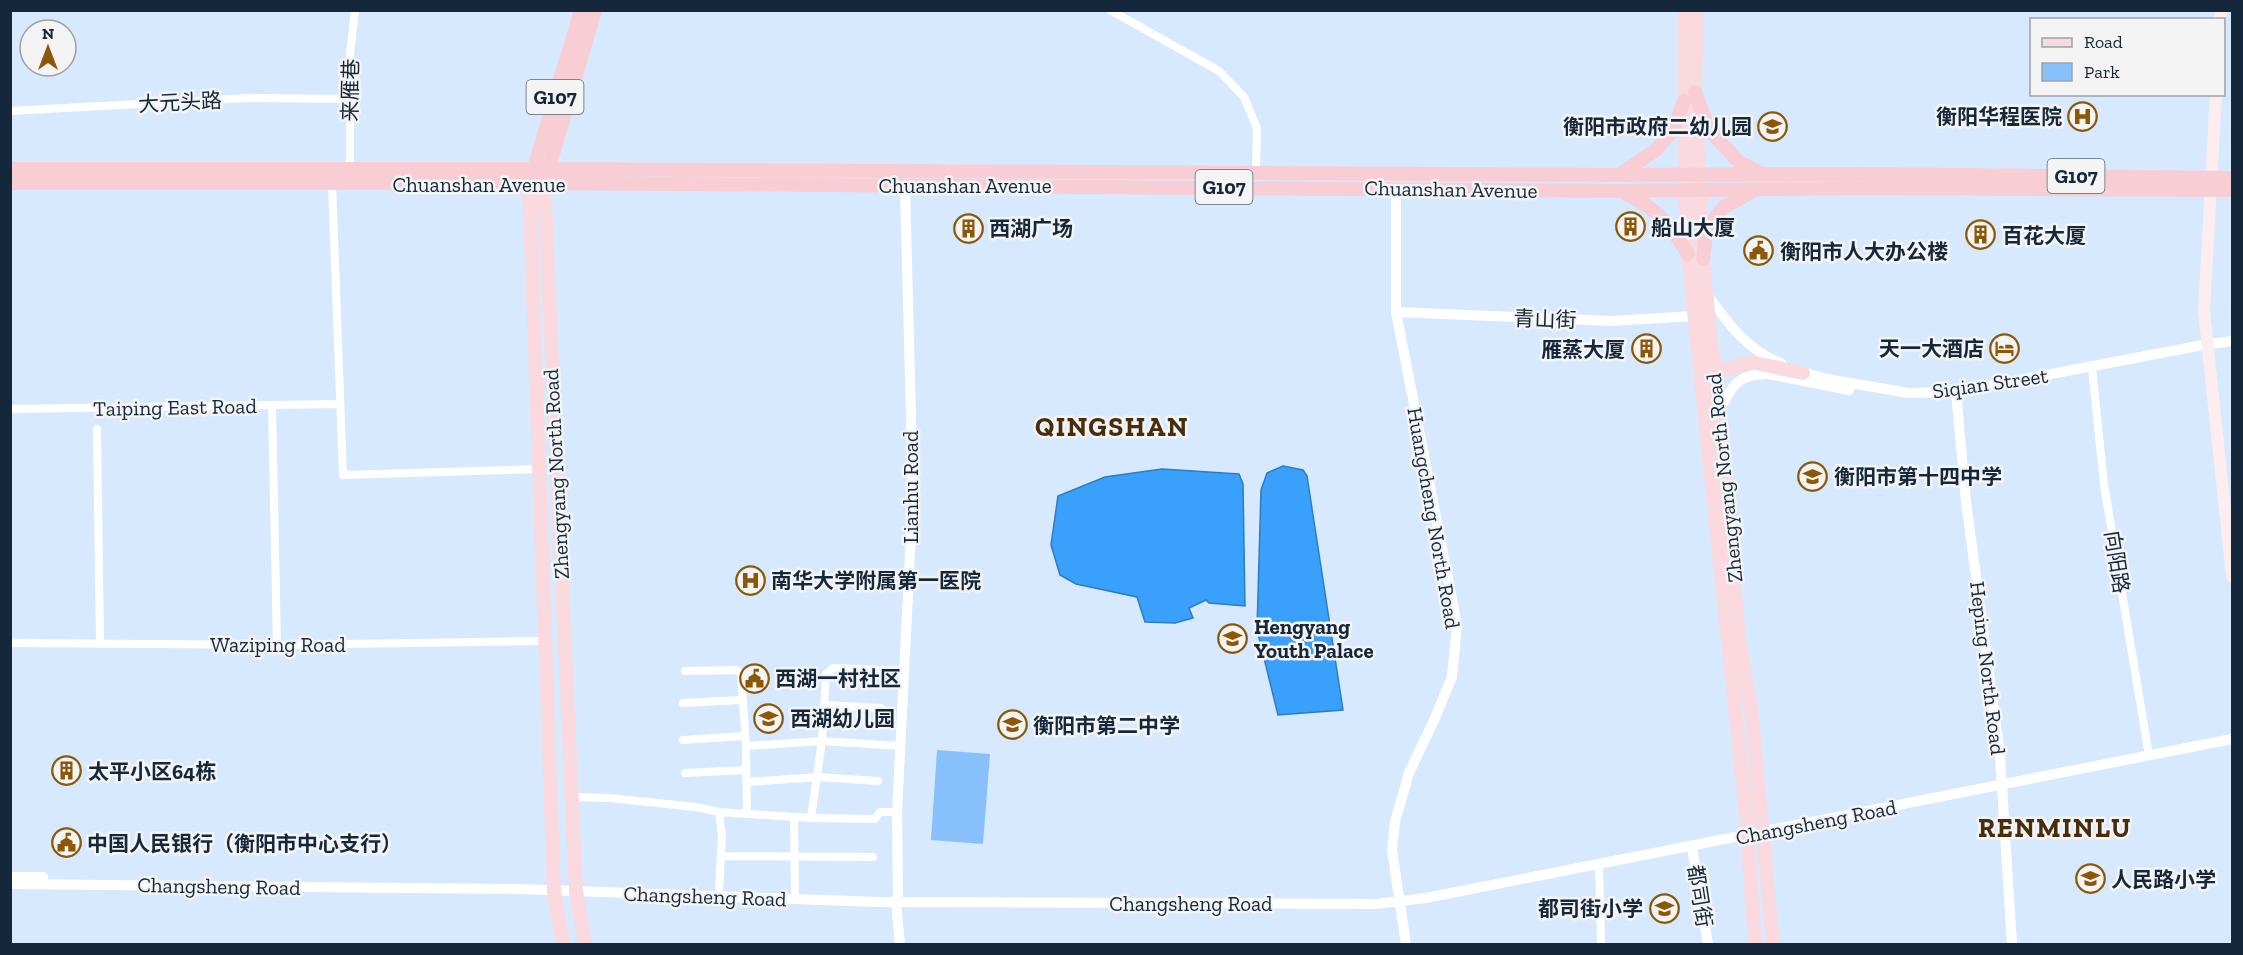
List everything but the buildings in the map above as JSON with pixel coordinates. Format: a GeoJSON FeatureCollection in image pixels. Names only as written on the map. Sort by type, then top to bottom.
{"type":"FeatureCollection","features":[{"type":"Feature","properties":{"kind":"highway","name":"Zhengyang North Road"},"geometry":{"type":"LineString","coordinates":[[529,183],[581,10]]}},
{"type":"Feature","properties":{"kind":"highway","name":"Zhengyang North Road"},"geometry":{"type":"LineString","coordinates":[[544,183],[595,10]]}},
{"type":"Feature","properties":{"kind":"highway"},"geometry":{"type":"LineString","coordinates":[[1695,92],[1709,129],[1739,162],[1762,175]]}},
{"type":"Feature","properties":{"kind":"highway"},"geometry":{"type":"LineString","coordinates":[[1619,175],[1656,150],[1673,129],[1684,101]]}},
{"type":"Feature","properties":{"kind":"highway","name":"Chuanshan Avenue"},"geometry":{"type":"LineString","coordinates":[[10,170],[549,169],[1256,172],[1762,175],[1919,181]]}},
{"type":"Feature","properties":{"kind":"highway","name":"G107"},"geometry":{"type":"LineString","coordinates":[[1919,181],[2232,178]]}},
{"type":"Feature","properties":{"kind":"highway","name":"Chuanshan Avenue"},"geometry":{"type":"LineString","coordinates":[[10,183],[544,183],[1621,191],[1756,189],[1919,181]]}},
{"type":"Feature","properties":{"kind":"highway","name":"G107"},"geometry":{"type":"LineString","coordinates":[[1919,181],[2232,190]]}},
{"type":"Feature","properties":{"kind":"highway"},"geometry":{"type":"LineString","coordinates":[[1703,259],[1707,228],[1724,207],[1756,189]]}},
{"type":"Feature","properties":{"kind":"highway"},"geometry":{"type":"LineString","coordinates":[[1621,191],[1650,206],[1672,228],[1688,254]]}},
{"type":"Feature","properties":{"kind":"main road","name":"Zhengyang North Road"},"geometry":{"type":"LineString","coordinates":[[1683,10],[1684,101],[1692,175]]}},
{"type":"Feature","properties":{"kind":"main road","name":"Zhengyang North Road"},"geometry":{"type":"LineString","coordinates":[[1697,10],[1688,254],[1747,836],[1755,945]]}},
{"type":"Feature","properties":{"kind":"main road"},"geometry":{"type":"LineString","coordinates":[[2207,346],[2198,309],[2209,96]]}},
{"type":"Feature","properties":{"kind":"main road"},"geometry":{"type":"LineString","coordinates":[[2216,96],[2205,310],[2232,576]]}},
{"type":"Feature","properties":{"kind":"main road","name":"Zhengyang North Road"},"geometry":{"type":"LineString","coordinates":[[529,183],[554,888],[563,945]]}},
{"type":"Feature","properties":{"kind":"main road","name":"Zhengyang North Road"},"geometry":{"type":"LineString","coordinates":[[544,183],[571,797],[576,888],[585,945]]}},
{"type":"Feature","properties":{"kind":"main road","name":"Zhengyang North Road"},"geometry":{"type":"LineString","coordinates":[[1692,190],[1703,259],[1740,646],[1751,708],[1764,832],[1773,945]]}},
{"type":"Feature","properties":{"kind":"main road"},"geometry":{"type":"LineString","coordinates":[[1712,356],[1722,372],[1748,363],[1755,363],[1803,373]]}},
{"type":"Feature","properties":{"kind":"street","name":"来雁巷"},"geometry":{"type":"LineString","coordinates":[[350,169],[350,54],[355,10]]}},
{"type":"Feature","properties":{"kind":"street"},"geometry":{"type":"LineString","coordinates":[[1110,10],[1219,71],[1244,98],[1257,128],[1256,172]]}},
{"type":"Feature","properties":{"kind":"street","name":"大元头路"},"geometry":{"type":"LineString","coordinates":[[10,111],[249,98],[350,99]]}},
{"type":"Feature","properties":{"kind":"street"},"geometry":{"type":"LineString","coordinates":[[332,184],[343,475],[539,469]]}},
{"type":"Feature","properties":{"kind":"street","name":"Lianhu Road"},"geometry":{"type":"LineString","coordinates":[[900,945],[897,812],[913,495],[905,185]]}},
{"type":"Feature","properties":{"kind":"street","name":"Huangcheng North Road"},"geometry":{"type":"LineString","coordinates":[[1396,188],[1396,312],[1457,625],[1452,677],[1436,718],[1409,773],[1395,822],[1392,850],[1406,945]]}},
{"type":"Feature","properties":{"kind":"street","name":"Siqian Street"},"geometry":{"type":"LineString","coordinates":[[1706,293],[1736,334],[1768,358],[1803,373],[1908,393],[1957,395]]}},
{"type":"Feature","properties":{"kind":"street","name":"青山街"},"geometry":{"type":"LineString","coordinates":[[1396,312],[1611,321],[1694,316]]}},
{"type":"Feature","properties":{"kind":"street","name":"Siqian Street"},"geometry":{"type":"LineString","coordinates":[[1717,416],[1728,392],[1739,380],[1757,373],[1908,400],[1957,395],[2092,371],[2232,341]]}},
{"type":"Feature","properties":{"kind":"street","name":"Siqian Street"},"geometry":{"type":"LineString","coordinates":[[2207,346],[2232,347]]}},
{"type":"Feature","properties":{"kind":"street","name":"向阳路"},"geometry":{"type":"LineString","coordinates":[[2092,371],[2104,484],[2149,756]]}},
{"type":"Feature","properties":{"kind":"street","name":"Heping North Road"},"geometry":{"type":"LineString","coordinates":[[1957,395],[1966,501],[2000,755],[2012,945]]}},
{"type":"Feature","properties":{"kind":"street"},"geometry":{"type":"LineString","coordinates":[[272,405],[277,645]]}},
{"type":"Feature","properties":{"kind":"street","name":"Taiping East Road"},"geometry":{"type":"LineString","coordinates":[[10,409],[339,405]]}},
{"type":"Feature","properties":{"kind":"street"},"geometry":{"type":"LineString","coordinates":[[97,429],[100,644]]}},
{"type":"Feature","properties":{"kind":"street","name":"Waziping Road"},"geometry":{"type":"LineString","coordinates":[[10,643],[277,645],[546,641]]}},
{"type":"Feature","properties":{"kind":"street"},"geometry":{"type":"LineString","coordinates":[[811,818],[822,741],[826,674],[833,668],[904,671]]}},
{"type":"Feature","properties":{"kind":"street"},"geometry":{"type":"LineString","coordinates":[[685,671],[736,670],[741,673],[746,746],[747,814]]}},
{"type":"Feature","properties":{"kind":"street"},"geometry":{"type":"LineString","coordinates":[[683,704],[742,700]]}},
{"type":"Feature","properties":{"kind":"street"},"geometry":{"type":"LineString","coordinates":[[824,705],[881,708]]}},
{"type":"Feature","properties":{"kind":"street"},"geometry":{"type":"LineString","coordinates":[[684,740],[745,735]]}},
{"type":"Feature","properties":{"kind":"street","name":"Changsheng Road"},"geometry":{"type":"LineString","coordinates":[[576,888],[898,900],[1399,901],[1426,898],[1692,847],[2232,739]]}},
{"type":"Feature","properties":{"kind":"street"},"geometry":{"type":"LineString","coordinates":[[746,746],[822,741],[900,746]]}},
{"type":"Feature","properties":{"kind":"street"},"geometry":{"type":"LineString","coordinates":[[685,773],[746,770]]}},
{"type":"Feature","properties":{"kind":"street"},"geometry":{"type":"LineString","coordinates":[[746,782],[818,777],[878,781]]}},
{"type":"Feature","properties":{"kind":"street"},"geometry":{"type":"LineString","coordinates":[[571,797],[610,798],[687,806],[719,812],[811,818],[875,819],[880,812],[897,812]]}},
{"type":"Feature","properties":{"kind":"street"},"geometry":{"type":"LineString","coordinates":[[719,812],[722,836],[719,890]]}},
{"type":"Feature","properties":{"kind":"street"},"geometry":{"type":"LineString","coordinates":[[794,817],[795,893]]}},
{"type":"Feature","properties":{"kind":"street","name":"都司街"},"geometry":{"type":"LineString","coordinates":[[1692,847],[1708,945]]}},
{"type":"Feature","properties":{"kind":"street"},"geometry":{"type":"LineString","coordinates":[[721,856],[873,857]]}},
{"type":"Feature","properties":{"kind":"street"},"geometry":{"type":"LineString","coordinates":[[1599,865],[1601,945]]}},
{"type":"Feature","properties":{"kind":"street","name":"Changsheng Road"},"geometry":{"type":"LineString","coordinates":[[10,877],[554,888]]}},
{"type":"Feature","properties":{"kind":"street","name":"Changsheng Road"},"geometry":{"type":"LineString","coordinates":[[10,884],[719,890],[898,900]]}},
{"type":"Feature","properties":{"kind":"street","name":"Lianhu Road"},"geometry":{"type":"LineString","coordinates":[[898,900],[906,945]]}},
{"type":"Feature","properties":{"kind":"green space"},"geometry":{"type":"Polygon","coordinates":[[[937,750],[990,754],[983,844],[931,840],[937,750]]]}},
{"type":"Feature","properties":{"kind":"shaded area"},"geometry":{"type":"Polygon","coordinates":[[[1283,466],[1303,470],[1307,476],[1343,710],[1278,715],[1257,630],[1261,490],[1267,473],[1283,466]]]}},
{"type":"Feature","properties":{"kind":"shaded area"},"geometry":{"type":"Polygon","coordinates":[[[1162,469],[1239,474],[1243,484],[1245,606],[1209,603],[1206,600],[1189,608],[1193,618],[1175,623],[1145,622],[1137,597],[1076,584],[1060,575],[1051,545],[1058,496],[1105,477],[1162,469]]]}},
{"type":"Feature","properties":{"kind":"place","name":"衡阳华程医院"},"geometry":{"type":"Point","coordinates":[2083,116]}},
{"type":"Feature","properties":{"kind":"place","name":"衡阳市政府二幼儿园"},"geometry":{"type":"Point","coordinates":[1773,126]}},
{"type":"Feature","properties":{"kind":"place","name":"船山大厦"},"geometry":{"type":"Point","coordinates":[1630,227]}},
{"type":"Feature","properties":{"kind":"place","name":"西湖广场"},"geometry":{"type":"Point","coordinates":[968,228]}},
{"type":"Feature","properties":{"kind":"place","name":"百花大厦"},"geometry":{"type":"Point","coordinates":[1981,235]}},
{"type":"Feature","properties":{"kind":"place","name":"衡阳市人大办公楼"},"geometry":{"type":"Point","coordinates":[1759,251]}},
{"type":"Feature","properties":{"kind":"place","name":"天一大酒店"},"geometry":{"type":"Point","coordinates":[2005,348]}},
{"type":"Feature","properties":{"kind":"place","name":"雁蒸大厦"},"geometry":{"type":"Point","coordinates":[1646,349]}},
{"type":"Feature","properties":{"kind":"place","name":"衡阳市第十四中学"},"geometry":{"type":"Point","coordinates":[1813,476]}},
{"type":"Feature","properties":{"kind":"place","name":"南华大学附属第一医院"},"geometry":{"type":"Point","coordinates":[750,580]}},
{"type":"Feature","properties":{"kind":"place","name":"Hengyang Youth Palace"},"geometry":{"type":"Point","coordinates":[1233,638]}},
{"type":"Feature","properties":{"kind":"place","name":"西湖一村社区"},"geometry":{"type":"Point","coordinates":[754,678]}},
{"type":"Feature","properties":{"kind":"place","name":"西湖幼儿园"},"geometry":{"type":"Point","coordinates":[769,718]}},
{"type":"Feature","properties":{"kind":"place","name":"衡阳市第二中学"},"geometry":{"type":"Point","coordinates":[1012,725]}},
{"type":"Feature","properties":{"kind":"place","name":"太平小区64栋"},"geometry":{"type":"Point","coordinates":[67,771]}},
{"type":"Feature","properties":{"kind":"place","name":"中国人民银行（衡阳市中心支行）"},"geometry":{"type":"Point","coordinates":[66,843]}},
{"type":"Feature","properties":{"kind":"place","name":"人民路小学"},"geometry":{"type":"Point","coordinates":[2090,879]}},
{"type":"Feature","properties":{"kind":"place","name":"都司街小学"},"geometry":{"type":"Point","coordinates":[1664,908]}},
{"type":"Feature","properties":{"kind":"district","name":"QINGSHAN"},"geometry":{"type":"Point","coordinates":[1112,427]}},
{"type":"Feature","properties":{"kind":"district","name":"RENMINLU"},"geometry":{"type":"Point","coordinates":[2055,828]}}]}
